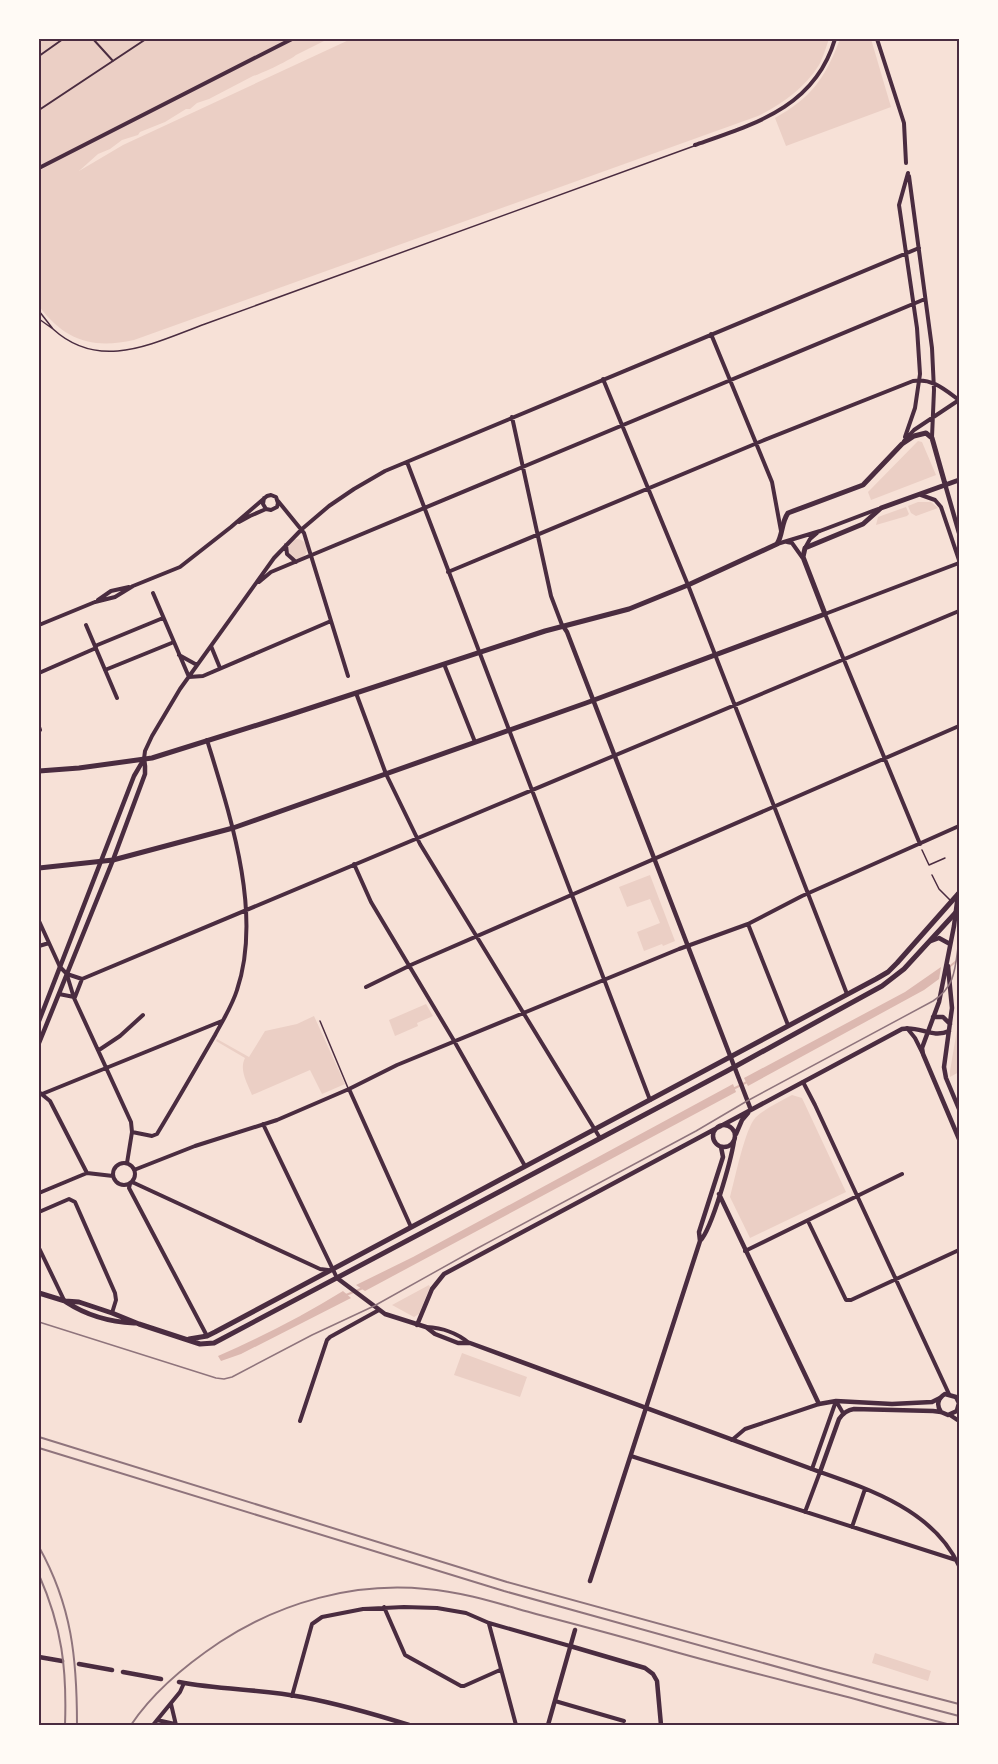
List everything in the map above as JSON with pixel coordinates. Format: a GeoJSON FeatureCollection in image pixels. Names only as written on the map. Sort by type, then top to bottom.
{"type":"FeatureCollection","features":[{"type":"Feature","properties":{"kind":"main road"},"geometry":{"type":"LineString","coordinates":[[39,771],[144,759],[207,741],[562,625],[629,609],[777,544],[788,513],[860,486],[902,444],[923,433],[932,438],[945,484]]}},
{"type":"Feature","properties":{"kind":"main road"},"geometry":{"type":"LineString","coordinates":[[39,868],[113,860],[233,828],[593,700],[825,614],[803,557],[805,548],[863,524],[881,508],[959,480]]}},
{"type":"Feature","properties":{"kind":"main road"},"geometry":{"type":"LineString","coordinates":[[187,1339],[207,1336],[848,995],[891,970],[959,894]]}},
{"type":"Feature","properties":{"kind":"main road"},"geometry":{"type":"LineString","coordinates":[[39,1293],[112,1312],[139,1324],[203,1345],[214,1343],[734,1067],[891,981],[931,941],[957,910]]}},
{"type":"Feature","properties":{"kind":"main road"},"geometry":{"type":"LineString","coordinates":[[65,1301],[95,1316],[118,1323],[139,1324]]}},
{"type":"Feature","properties":{"kind":"street"},"geometry":{"type":"LineString","coordinates":[[39,56],[63,39]]}},
{"type":"Feature","properties":{"kind":"street"},"geometry":{"type":"LineString","coordinates":[[93,39],[113,61]]}},
{"type":"Feature","properties":{"kind":"street"},"geometry":{"type":"LineString","coordinates":[[39,110],[146,39]]}},
{"type":"Feature","properties":{"kind":"street"},"geometry":{"type":"LineString","coordinates":[[39,169],[292,39]]}},
{"type":"Feature","properties":{"kind":"street"},"geometry":{"type":"LineString","coordinates":[[695,146],[758,123],[790,104],[805,92],[816,77],[835,39]]}},
{"type":"Feature","properties":{"kind":"street"},"geometry":{"type":"LineString","coordinates":[[877,39],[904,123],[906,163]]}},
{"type":"Feature","properties":{"kind":"street"},"geometry":{"type":"LineString","coordinates":[[902,444],[917,398],[919,380],[919,349],[914,304],[899,201],[908,173],[932,348],[932,438]]}},
{"type":"Feature","properties":{"kind":"street"},"geometry":{"type":"LineString","coordinates":[[39,1043],[145,774],[145,751],[153,733],[197,665],[264,570],[302,529],[335,502],[379,474],[919,248]]}},
{"type":"Feature","properties":{"kind":"street"},"geometry":{"type":"LineString","coordinates":[[250,591],[267,574],[925,299]]}},
{"type":"Feature","properties":{"kind":"street"},"geometry":{"type":"LineString","coordinates":[[711,334],[775,493],[781,531]]}},
{"type":"Feature","properties":{"kind":"street"},"geometry":{"type":"LineString","coordinates":[[603,379],[716,655],[848,995]]}},
{"type":"Feature","properties":{"kind":"street"},"geometry":{"type":"LineString","coordinates":[[448,572],[911,382],[919,380],[933,382],[959,400],[914,430],[902,444]]}},
{"type":"Feature","properties":{"kind":"street"},"geometry":{"type":"LineString","coordinates":[[512,417],[551,596],[615,754],[750,1110]]}},
{"type":"Feature","properties":{"kind":"street"},"geometry":{"type":"LineString","coordinates":[[407,462],[650,1100]]}},
{"type":"Feature","properties":{"kind":"street"},"geometry":{"type":"LineString","coordinates":[[945,484],[959,533]]}},
{"type":"Feature","properties":{"kind":"street"},"geometry":{"type":"LineString","coordinates":[[917,494],[933,499],[941,507],[959,562],[825,614],[921,847]]}},
{"type":"Feature","properties":{"kind":"street"},"geometry":{"type":"LineString","coordinates":[[39,625],[95,602],[115,597],[133,586],[187,563],[264,498],[273,495],[302,529],[348,676]]}},
{"type":"Feature","properties":{"kind":"street"},"geometry":{"type":"LineString","coordinates":[[264,498],[263,504],[266,509]]}},
{"type":"Feature","properties":{"kind":"street"},"geometry":{"type":"LineString","coordinates":[[275,509],[278,501]]}},
{"type":"Feature","properties":{"kind":"street"},"geometry":{"type":"LineString","coordinates":[[777,544],[881,508]]}},
{"type":"Feature","properties":{"kind":"street"},"geometry":{"type":"LineString","coordinates":[[231,527],[266,509],[288,512]]}},
{"type":"Feature","properties":{"kind":"street"},"geometry":{"type":"LineString","coordinates":[[805,548],[810,539],[820,531]]}},
{"type":"Feature","properties":{"kind":"street"},"geometry":{"type":"LineString","coordinates":[[786,542],[792,543],[803,557]]}},
{"type":"Feature","properties":{"kind":"street"},"geometry":{"type":"LineString","coordinates":[[286,544],[287,554],[296,562]]}},
{"type":"Feature","properties":{"kind":"street"},"geometry":{"type":"LineString","coordinates":[[153,592],[189,677]]}},
{"type":"Feature","properties":{"kind":"street"},"geometry":{"type":"LineString","coordinates":[[39,921],[60,967],[67,974],[82,979],[959,611]]}},
{"type":"Feature","properties":{"kind":"street"},"geometry":{"type":"LineString","coordinates":[[39,673],[163,618]]}},
{"type":"Feature","properties":{"kind":"street"},"geometry":{"type":"LineString","coordinates":[[189,677],[203,676],[332,621]]}},
{"type":"Feature","properties":{"kind":"street"},"geometry":{"type":"LineString","coordinates":[[86,625],[117,698]]}},
{"type":"Feature","properties":{"kind":"street"},"geometry":{"type":"LineString","coordinates":[[105,670],[174,642]]}},
{"type":"Feature","properties":{"kind":"street"},"geometry":{"type":"LineString","coordinates":[[211,646],[220,668]]}},
{"type":"Feature","properties":{"kind":"street"},"geometry":{"type":"LineString","coordinates":[[179,655],[197,665]]}},
{"type":"Feature","properties":{"kind":"street"},"geometry":{"type":"LineString","coordinates":[[443,663],[475,742]]}},
{"type":"Feature","properties":{"kind":"street"},"geometry":{"type":"LineString","coordinates":[[355,693],[386,774],[417,837],[600,1138]]}},
{"type":"Feature","properties":{"kind":"street"},"geometry":{"type":"LineString","coordinates":[[366,987],[409,965],[959,726]]}},
{"type":"Feature","properties":{"kind":"street"},"geometry":{"type":"LineString","coordinates":[[132,1132],[153,1136],[158,1134],[223,1021],[234,998],[241,974],[246,910],[243,881],[233,828],[207,741]]}},
{"type":"Feature","properties":{"kind":"street"},"geometry":{"type":"LineString","coordinates":[[39,1021],[134,776],[144,759]]}},
{"type":"Feature","properties":{"kind":"street"},"geometry":{"type":"LineString","coordinates":[[134,1170],[203,1143],[300,1110],[397,1065],[687,946],[748,924],[807,894],[921,847],[959,826]]}},
{"type":"Feature","properties":{"kind":"street"},"geometry":{"type":"LineString","coordinates":[[354,864],[368,898],[455,1042],[526,1166]]}},
{"type":"Feature","properties":{"kind":"street"},"geometry":{"type":"LineString","coordinates":[[923,1054],[923,1044],[939,1002],[959,894]]}},
{"type":"Feature","properties":{"kind":"street"},"geometry":{"type":"LineString","coordinates":[[748,924],[788,1025]]}},
{"type":"Feature","properties":{"kind":"street"},"geometry":{"type":"LineString","coordinates":[[931,941],[939,938],[950,944]]}},
{"type":"Feature","properties":{"kind":"street"},"geometry":{"type":"LineString","coordinates":[[39,946],[49,943]]}},
{"type":"Feature","properties":{"kind":"street"},"geometry":{"type":"LineString","coordinates":[[948,960],[952,1008],[944,1070],[959,1109]]}},
{"type":"Feature","properties":{"kind":"street"},"geometry":{"type":"LineString","coordinates":[[67,974],[74,998],[132,1124],[127,1164]]}},
{"type":"Feature","properties":{"kind":"street"},"geometry":{"type":"LineString","coordinates":[[74,998],[82,979]]}},
{"type":"Feature","properties":{"kind":"street"},"geometry":{"type":"LineString","coordinates":[[59,994],[74,998]]}},
{"type":"Feature","properties":{"kind":"street"},"geometry":{"type":"LineString","coordinates":[[99,1050],[142,1015]]}},
{"type":"Feature","properties":{"kind":"street"},"geometry":{"type":"LineString","coordinates":[[933,1017],[943,1017],[950,1024]]}},
{"type":"Feature","properties":{"kind":"street"},"geometry":{"type":"LineString","coordinates":[[87,1173],[50,1101],[40,1093],[223,1021]]}},
{"type":"Feature","properties":{"kind":"street"},"geometry":{"type":"LineString","coordinates":[[417,1324],[432,1289],[444,1274],[906,1028],[940,1034],[949,1031]]}},
{"type":"Feature","properties":{"kind":"street"},"geometry":{"type":"LineString","coordinates":[[906,1028],[915,1038],[923,1054],[959,1139]]}},
{"type":"Feature","properties":{"kind":"street"},"geometry":{"type":"LineString","coordinates":[[803,1082],[949,1394]]}},
{"type":"Feature","properties":{"kind":"street"},"geometry":{"type":"LineString","coordinates":[[348,1089],[412,1227]]}},
{"type":"Feature","properties":{"kind":"street"},"geometry":{"type":"LineString","coordinates":[[590,1581],[700,1241],[705,1235],[742,1120],[750,1110]]}},
{"type":"Feature","properties":{"kind":"street"},"geometry":{"type":"LineString","coordinates":[[263,1124],[337,1278],[385,1314],[426,1327],[435,1334],[452,1341],[470,1343],[865,1489],[901,1507],[924,1523],[946,1543],[958,1560],[959,1566]]}},
{"type":"Feature","properties":{"kind":"street"},"geometry":{"type":"LineString","coordinates":[[700,1241],[699,1232],[723,1157],[721,1147],[714,1140],[713,1134],[718,1127],[725,1125],[733,1130],[735,1139],[730,1146],[721,1147]]}},
{"type":"Feature","properties":{"kind":"street"},"geometry":{"type":"LineString","coordinates":[[207,1336],[129,1188],[131,1183],[135,1175],[134,1170],[127,1164],[117,1166],[113,1176],[118,1184],[131,1183],[320,1269],[332,1270]]}},
{"type":"Feature","properties":{"kind":"street"},"geometry":{"type":"LineString","coordinates":[[39,1193],[87,1173],[113,1176]]}},
{"type":"Feature","properties":{"kind":"street"},"geometry":{"type":"LineString","coordinates":[[745,1251],[902,1174]]}},
{"type":"Feature","properties":{"kind":"street"},"geometry":{"type":"LineString","coordinates":[[719,1194],[819,1404]]}},
{"type":"Feature","properties":{"kind":"street"},"geometry":{"type":"LineString","coordinates":[[39,1212],[69,1199],[75,1202],[115,1293],[116,1300],[112,1312]]}},
{"type":"Feature","properties":{"kind":"street"},"geometry":{"type":"LineString","coordinates":[[808,1221],[846,1300],[851,1300],[959,1250]]}},
{"type":"Feature","properties":{"kind":"street"},"geometry":{"type":"LineString","coordinates":[[39,1248],[65,1301]]}},
{"type":"Feature","properties":{"kind":"street"},"geometry":{"type":"LineString","coordinates":[[300,1421],[327,1340],[379,1310]]}},
{"type":"Feature","properties":{"kind":"street"},"geometry":{"type":"LineString","coordinates":[[732,1440],[745,1429],[819,1404],[836,1401],[892,1404],[932,1402],[949,1394],[958,1400],[958,1410],[950,1415]]}},
{"type":"Feature","properties":{"kind":"street"},"geometry":{"type":"LineString","coordinates":[[940,1398],[938,1406],[941,1412]]}},
{"type":"Feature","properties":{"kind":"street"},"geometry":{"type":"LineString","coordinates":[[836,1401],[843,1413]]}},
{"type":"Feature","properties":{"kind":"street"},"geometry":{"type":"LineString","coordinates":[[812,1469],[836,1401]]}},
{"type":"Feature","properties":{"kind":"street"},"geometry":{"type":"LineString","coordinates":[[805,1512],[843,1413],[854,1409],[941,1412],[959,1421]]}},
{"type":"Feature","properties":{"kind":"street"},"geometry":{"type":"LineString","coordinates":[[631,1456],[958,1560]]}},
{"type":"Feature","properties":{"kind":"street"},"geometry":{"type":"LineString","coordinates":[[852,1527],[865,1489]]}},
{"type":"Feature","properties":{"kind":"street"},"geometry":{"type":"LineString","coordinates":[[935,1554],[942,1552],[946,1543]]}},
{"type":"Feature","properties":{"kind":"street"},"geometry":{"type":"LineString","coordinates":[[384,1607],[405,1655],[461,1686],[500,1670]]}},
{"type":"Feature","properties":{"kind":"street"},"geometry":{"type":"LineString","coordinates":[[292,1696],[314,1622],[322,1617],[384,1607],[436,1608],[473,1615],[489,1623],[645,1668],[657,1681],[661,1725]]}},
{"type":"Feature","properties":{"kind":"street"},"geometry":{"type":"LineString","coordinates":[[489,1623],[516,1725]]}},
{"type":"Feature","properties":{"kind":"street"},"geometry":{"type":"LineString","coordinates":[[548,1725],[575,1630]]}},
{"type":"Feature","properties":{"kind":"street"},"geometry":{"type":"LineString","coordinates":[[39,1657],[62,1661]]}},
{"type":"Feature","properties":{"kind":"street"},"geometry":{"type":"LineString","coordinates":[[79,1664],[112,1670]]}},
{"type":"Feature","properties":{"kind":"street"},"geometry":{"type":"LineString","coordinates":[[123,1672],[161,1679]]}},
{"type":"Feature","properties":{"kind":"street"},"geometry":{"type":"LineString","coordinates":[[153,1725],[180,1692],[182,1682],[292,1696],[362,1711],[409,1725]]}},
{"type":"Feature","properties":{"kind":"street"},"geometry":{"type":"LineString","coordinates":[[555,1701],[624,1721]]}},
{"type":"Feature","properties":{"kind":"street"},"geometry":{"type":"LineString","coordinates":[[157,1720],[176,1724],[171,1703]]}},
{"type":"Feature","properties":{"kind":"lane"},"geometry":{"type":"LineString","coordinates":[[39,319],[63,339],[85,349],[107,352],[133,349],[695,146]]}},
{"type":"Feature","properties":{"kind":"lane"},"geometry":{"type":"LineString","coordinates":[[39,311],[53,330]]}},
{"type":"Feature","properties":{"kind":"lane"},"geometry":{"type":"LineString","coordinates":[[921,847],[929,865],[945,858]]}},
{"type":"Feature","properties":{"kind":"lane"},"geometry":{"type":"LineString","coordinates":[[933,875],[939,889],[952,902]]}},
{"type":"Feature","properties":{"kind":"lane"},"geometry":{"type":"LineString","coordinates":[[320,1020],[348,1089]]}},
{"type":"Feature","properties":{"kind":"shaded area"},"geometry":{"type":"Polygon","coordinates":[[[39,39],[328,39],[197,103],[165,122],[122,140],[98,154],[79,171],[123,145],[351,39],[829,39],[819,65],[807,81],[784,101],[758,116],[134,340],[106,343],[81,340],[70,335],[49,318],[39,306],[39,39]]]}},
{"type":"Feature","properties":{"kind":"shaded area"},"geometry":{"type":"Polygon","coordinates":[[[840,39],[871,39],[891,107],[786,146],[775,118],[813,89],[829,65],[840,39]]]}},
{"type":"Feature","properties":{"kind":"shaded area"},"geometry":{"type":"Polygon","coordinates":[[[918,441],[922,442],[936,475],[871,500],[868,492],[918,441]]]}},
{"type":"Feature","properties":{"kind":"shaded area"},"geometry":{"type":"Polygon","coordinates":[[[918,502],[931,502],[938,508],[916,516],[911,513],[908,506],[918,502]]]}},
{"type":"Feature","properties":{"kind":"shaded area"},"geometry":{"type":"Polygon","coordinates":[[[906,507],[909,514],[907,516],[876,525],[878,517],[906,507]]]}},
{"type":"Feature","properties":{"kind":"shaded area"},"geometry":{"type":"Polygon","coordinates":[[[297,539],[304,542],[307,549],[304,556],[297,559],[290,556],[287,549],[290,542],[297,539]]]}},
{"type":"Feature","properties":{"kind":"shaded area"},"geometry":{"type":"Polygon","coordinates":[[[650,875],[675,941],[644,951],[637,932],[660,923],[650,899],[627,907],[619,887],[650,875]]]}},
{"type":"Feature","properties":{"kind":"shaded area"},"geometry":{"type":"Polygon","coordinates":[[[941,967],[939,979],[924,990],[748,1086],[744,1078],[905,992],[941,967]]]}},
{"type":"Feature","properties":{"kind":"shaded area"},"geometry":{"type":"Polygon","coordinates":[[[426,1004],[433,1016],[417,1023],[418,1026],[395,1036],[389,1020],[426,1004]]]}},
{"type":"Feature","properties":{"kind":"shaded area"},"geometry":{"type":"Polygon","coordinates":[[[314,1016],[345,1084],[322,1094],[310,1070],[252,1095],[243,1072],[245,1058],[216,1041],[217,1039],[249,1057],[265,1031],[297,1024],[314,1016]]]}},
{"type":"Feature","properties":{"kind":"shaded area"},"geometry":{"type":"Polygon","coordinates":[[[959,1018],[959,1072],[950,1077],[950,1071],[959,1018]]]}},
{"type":"Feature","properties":{"kind":"shaded area"},"geometry":{"type":"Polygon","coordinates":[[[733,1084],[736,1092],[365,1291],[356,1285],[413,1257],[733,1084]]]}},
{"type":"Feature","properties":{"kind":"shaded area"},"geometry":{"type":"Polygon","coordinates":[[[792,1095],[802,1098],[846,1192],[750,1238],[730,1197],[744,1142],[756,1117],[792,1095]]]}},
{"type":"Feature","properties":{"kind":"shaded area"},"geometry":{"type":"Polygon","coordinates":[[[429,1285],[419,1314],[414,1317],[392,1305],[429,1285]]]}},
{"type":"Feature","properties":{"kind":"shaded area"},"geometry":{"type":"Polygon","coordinates":[[[343,1291],[351,1298],[241,1354],[221,1361],[218,1356],[282,1326],[343,1291]]]}},
{"type":"Feature","properties":{"kind":"shaded area"},"geometry":{"type":"Polygon","coordinates":[[[462,1353],[527,1377],[520,1397],[454,1375],[462,1353]]]}},
{"type":"Feature","properties":{"kind":"shaded area"},"geometry":{"type":"Polygon","coordinates":[[[875,1653],[931,1671],[928,1681],[872,1663],[875,1653]]]}},
{"type":"Feature","properties":{"kind":"waterway"},"geometry":{"type":"LineString","coordinates":[[949,967],[959,959]]}},
{"type":"Feature","properties":{"kind":"waterway"},"geometry":{"type":"LineString","coordinates":[[733,1089],[749,1081]]}},
{"type":"Feature","properties":{"kind":"waterway"},"geometry":{"type":"LineString","coordinates":[[346,1295],[363,1288]]}},
{"type":"Feature","properties":{"kind":"tram line"},"geometry":{"type":"LineString","coordinates":[[39,1322],[216,1378],[232,1377],[374,1306],[933,1001],[947,989],[951,982],[959,940]]}},
{"type":"Feature","properties":{"kind":"railway"},"geometry":{"type":"LineString","coordinates":[[39,1437],[507,1582],[959,1704]]}},
{"type":"Feature","properties":{"kind":"railway"},"geometry":{"type":"LineString","coordinates":[[39,1448],[504,1591],[959,1716]]}},
{"type":"Feature","properties":{"kind":"railway"},"geometry":{"type":"LineString","coordinates":[[39,1547],[59,1590],[66,1612],[74,1655],[77,1725]]}},
{"type":"Feature","properties":{"kind":"railway"},"geometry":{"type":"LineString","coordinates":[[39,1575],[53,1612],[61,1648],[65,1685],[65,1725]]}},
{"type":"Feature","properties":{"kind":"railway"},"geometry":{"type":"LineString","coordinates":[[131,1725],[171,1679],[220,1642],[243,1628],[293,1606],[319,1598],[345,1592],[399,1588],[426,1589],[482,1599],[951,1725]]}}]}
